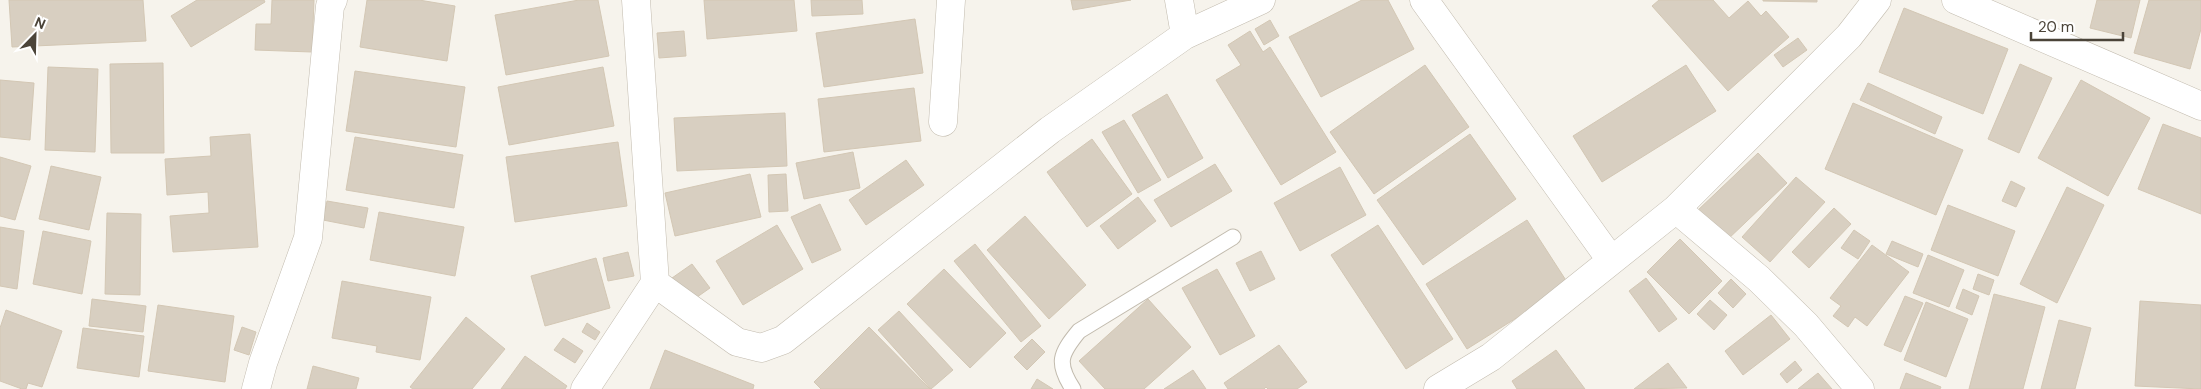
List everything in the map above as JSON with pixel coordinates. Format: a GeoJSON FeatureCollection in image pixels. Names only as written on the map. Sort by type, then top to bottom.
{"type":"FeatureCollection","features":[{"type":"Feature","properties":{"kind":"street"},"geometry":{"type":"LineString","coordinates":[[256,389],[263,363],[308,238],[330,6],[333,0]]}},
{"type":"Feature","properties":{"kind":"street"},"geometry":{"type":"LineString","coordinates":[[585,389],[655,283],[636,0]]}},
{"type":"Feature","properties":{"kind":"street"},"geometry":{"type":"LineString","coordinates":[[943,122],[951,0]]}},
{"type":"Feature","properties":{"kind":"street"},"geometry":{"type":"LineString","coordinates":[[1179,0],[1184,35]]}},
{"type":"Feature","properties":{"kind":"street"},"geometry":{"type":"LineString","coordinates":[[655,283],[736,342],[761,348],[783,340],[1050,130],[1184,35],[1261,0]]}},
{"type":"Feature","properties":{"kind":"street"},"geometry":{"type":"LineString","coordinates":[[1424,0],[1611,260]]}},
{"type":"Feature","properties":{"kind":"street"},"geometry":{"type":"LineString","coordinates":[[1438,389],[1491,356],[1676,209],[1850,36],[1877,0]]}},
{"type":"Feature","properties":{"kind":"street"},"geometry":{"type":"LineString","coordinates":[[1956,0],[2201,106]]}},
{"type":"Feature","properties":{"kind":"street"},"geometry":{"type":"LineString","coordinates":[[1676,209],[1759,279],[1799,319],[1860,389]]}},
{"type":"Feature","properties":{"kind":"lane"},"geometry":{"type":"LineString","coordinates":[[1073,389],[1063,374],[1061,363],[1065,351],[1079,331],[1233,237]]}},
{"type":"Feature","properties":{"kind":"building"},"geometry":{"type":"Polygon","coordinates":[[[9,0],[143,0],[146,41],[12,47],[9,0]]]}},
{"type":"Feature","properties":{"kind":"building"},"geometry":{"type":"Polygon","coordinates":[[[197,0],[264,0],[265,2],[191,47],[171,16],[197,0]]]}},
{"type":"Feature","properties":{"kind":"building"},"geometry":{"type":"Polygon","coordinates":[[[272,0],[314,0],[312,52],[255,50],[256,24],[271,24],[272,0]]]}},
{"type":"Feature","properties":{"kind":"building"},"geometry":{"type":"Polygon","coordinates":[[[367,0],[419,0],[455,6],[447,61],[360,47],[367,0]]]}},
{"type":"Feature","properties":{"kind":"building"},"geometry":{"type":"Polygon","coordinates":[[[579,0],[598,0],[609,56],[506,75],[495,15],[579,0]]]}},
{"type":"Feature","properties":{"kind":"building"},"geometry":{"type":"Polygon","coordinates":[[[704,0],[794,0],[797,31],[707,39],[704,0]]]}},
{"type":"Feature","properties":{"kind":"building"},"geometry":{"type":"Polygon","coordinates":[[[811,0],[862,0],[863,14],[812,16],[811,0]]]}},
{"type":"Feature","properties":{"kind":"building"},"geometry":{"type":"Polygon","coordinates":[[[1071,0],[1131,0],[1073,10],[1071,0]]]}},
{"type":"Feature","properties":{"kind":"building"},"geometry":{"type":"Polygon","coordinates":[[[1362,0],[1388,0],[1414,49],[1321,97],[1289,37],[1362,0]]]}},
{"type":"Feature","properties":{"kind":"building"},"geometry":{"type":"Polygon","coordinates":[[[1659,0],[1713,0],[1729,18],[1748,1],[1761,16],[1766,11],[1789,37],[1728,91],[1652,6],[1659,0]]]}},
{"type":"Feature","properties":{"kind":"building"},"geometry":{"type":"Polygon","coordinates":[[[1817,0],[1817,2],[1763,1],[1817,0]]]}},
{"type":"Feature","properties":{"kind":"building"},"geometry":{"type":"Polygon","coordinates":[[[2097,0],[2140,0],[2131,38],[2090,28],[2097,0]]]}},
{"type":"Feature","properties":{"kind":"building"},"geometry":{"type":"Polygon","coordinates":[[[2149,0],[2201,0],[2201,29],[2190,69],[2134,53],[2149,0]]]}},
{"type":"Feature","properties":{"kind":"building"},"geometry":{"type":"Polygon","coordinates":[[[1904,8],[2008,49],[1983,114],[1879,72],[1904,8]]]}},
{"type":"Feature","properties":{"kind":"building"},"geometry":{"type":"Polygon","coordinates":[[[915,19],[923,73],[824,87],[816,33],[915,19]]]}},
{"type":"Feature","properties":{"kind":"building"},"geometry":{"type":"Polygon","coordinates":[[[1270,20],[1279,36],[1264,45],[1255,29],[1270,20]]]}},
{"type":"Feature","properties":{"kind":"building"},"geometry":{"type":"Polygon","coordinates":[[[684,31],[686,56],[659,58],[657,33],[684,31]]]}},
{"type":"Feature","properties":{"kind":"building"},"geometry":{"type":"Polygon","coordinates":[[[1250,31],[1263,52],[1270,47],[1336,152],[1281,185],[1216,80],[1241,65],[1228,45],[1250,31]]]}},
{"type":"Feature","properties":{"kind":"building"},"geometry":{"type":"Polygon","coordinates":[[[1798,38],[1807,50],[1783,67],[1774,55],[1798,38]]]}},
{"type":"Feature","properties":{"kind":"building"},"geometry":{"type":"Polygon","coordinates":[[[163,63],[164,153],[111,153],[110,64],[163,63]]]}},
{"type":"Feature","properties":{"kind":"building"},"geometry":{"type":"Polygon","coordinates":[[[2020,64],[2052,78],[2019,153],[1988,139],[2020,64]]]}},
{"type":"Feature","properties":{"kind":"building"},"geometry":{"type":"Polygon","coordinates":[[[1425,65],[1469,127],[1374,194],[1330,132],[1425,65]]]}},
{"type":"Feature","properties":{"kind":"building"},"geometry":{"type":"Polygon","coordinates":[[[1686,65],[1716,111],[1602,182],[1573,136],[1686,65]]]}},
{"type":"Feature","properties":{"kind":"building"},"geometry":{"type":"Polygon","coordinates":[[[48,67],[98,69],[95,152],[45,150],[48,67]]]}},
{"type":"Feature","properties":{"kind":"building"},"geometry":{"type":"Polygon","coordinates":[[[603,67],[614,126],[509,145],[498,87],[603,67]]]}},
{"type":"Feature","properties":{"kind":"building"},"geometry":{"type":"Polygon","coordinates":[[[355,71],[465,87],[456,147],[346,131],[355,71]]]}},
{"type":"Feature","properties":{"kind":"building"},"geometry":{"type":"Polygon","coordinates":[[[0,80],[34,83],[30,140],[0,137],[0,80]]]}},
{"type":"Feature","properties":{"kind":"building"},"geometry":{"type":"Polygon","coordinates":[[[2081,80],[2150,118],[2108,196],[2038,158],[2081,80]]]}},
{"type":"Feature","properties":{"kind":"building"},"geometry":{"type":"Polygon","coordinates":[[[1868,83],[1942,117],[1935,134],[1860,100],[1868,83]]]}},
{"type":"Feature","properties":{"kind":"building"},"geometry":{"type":"Polygon","coordinates":[[[914,88],[921,141],[824,152],[818,99],[914,88]]]}},
{"type":"Feature","properties":{"kind":"building"},"geometry":{"type":"Polygon","coordinates":[[[1167,94],[1203,158],[1168,178],[1132,115],[1167,94]]]}},
{"type":"Feature","properties":{"kind":"building"},"geometry":{"type":"Polygon","coordinates":[[[1853,103],[1963,150],[1936,215],[1825,169],[1853,103]]]}},
{"type":"Feature","properties":{"kind":"building"},"geometry":{"type":"Polygon","coordinates":[[[785,113],[787,166],[677,171],[674,118],[785,113]]]}},
{"type":"Feature","properties":{"kind":"building"},"geometry":{"type":"Polygon","coordinates":[[[1124,120],[1161,180],[1138,193],[1102,132],[1124,120]]]}},
{"type":"Feature","properties":{"kind":"building"},"geometry":{"type":"Polygon","coordinates":[[[2163,124],[2201,138],[2201,214],[2138,189],[2163,124]]]}},
{"type":"Feature","properties":{"kind":"building"},"geometry":{"type":"Polygon","coordinates":[[[250,134],[258,247],[173,252],[170,216],[209,213],[208,192],[167,195],[165,159],[211,156],[210,137],[250,134]]]}},
{"type":"Feature","properties":{"kind":"building"},"geometry":{"type":"Polygon","coordinates":[[[1470,134],[1516,199],[1423,265],[1377,200],[1470,134]]]}},
{"type":"Feature","properties":{"kind":"building"},"geometry":{"type":"Polygon","coordinates":[[[355,137],[463,155],[454,208],[346,190],[355,137]]]}},
{"type":"Feature","properties":{"kind":"building"},"geometry":{"type":"Polygon","coordinates":[[[1092,139],[1132,194],[1087,227],[1047,172],[1092,139]]]}},
{"type":"Feature","properties":{"kind":"building"},"geometry":{"type":"Polygon","coordinates":[[[618,142],[627,206],[515,222],[506,157],[618,142]]]}},
{"type":"Feature","properties":{"kind":"building"},"geometry":{"type":"Polygon","coordinates":[[[853,152],[860,188],[804,199],[796,163],[853,152]]]}},
{"type":"Feature","properties":{"kind":"building"},"geometry":{"type":"Polygon","coordinates":[[[1758,153],[1787,183],[1726,241],[1697,211],[1758,153]]]}},
{"type":"Feature","properties":{"kind":"building"},"geometry":{"type":"Polygon","coordinates":[[[0,157],[31,166],[15,220],[0,216],[0,157]]]}},
{"type":"Feature","properties":{"kind":"building"},"geometry":{"type":"Polygon","coordinates":[[[906,160],[924,185],[866,225],[849,200],[906,160]]]}},
{"type":"Feature","properties":{"kind":"building"},"geometry":{"type":"Polygon","coordinates":[[[1215,164],[1232,191],[1171,227],[1154,200],[1215,164]]]}},
{"type":"Feature","properties":{"kind":"building"},"geometry":{"type":"Polygon","coordinates":[[[51,166],[101,177],[89,230],[39,219],[51,166]]]}},
{"type":"Feature","properties":{"kind":"building"},"geometry":{"type":"Polygon","coordinates":[[[1340,167],[1366,215],[1300,251],[1274,203],[1340,167]]]}},
{"type":"Feature","properties":{"kind":"building"},"geometry":{"type":"Polygon","coordinates":[[[750,174],[761,217],[675,236],[665,193],[750,174]]]}},
{"type":"Feature","properties":{"kind":"building"},"geometry":{"type":"Polygon","coordinates":[[[786,174],[788,211],[769,212],[768,175],[786,174]]]}},
{"type":"Feature","properties":{"kind":"building"},"geometry":{"type":"Polygon","coordinates":[[[1796,177],[1825,202],[1770,262],[1742,237],[1796,177]]]}},
{"type":"Feature","properties":{"kind":"building"},"geometry":{"type":"Polygon","coordinates":[[[2011,181],[2025,188],[2016,207],[2002,201],[2011,181]]]}},
{"type":"Feature","properties":{"kind":"building"},"geometry":{"type":"Polygon","coordinates":[[[2067,187],[2104,205],[2057,303],[2020,284],[2067,187]]]}},
{"type":"Feature","properties":{"kind":"building"},"geometry":{"type":"Polygon","coordinates":[[[1138,197],[1156,221],[1118,249],[1100,226],[1138,197]]]}},
{"type":"Feature","properties":{"kind":"building"},"geometry":{"type":"Polygon","coordinates":[[[327,201],[368,208],[364,228],[323,220],[327,201]]]}},
{"type":"Feature","properties":{"kind":"building"},"geometry":{"type":"Polygon","coordinates":[[[820,204],[841,250],[812,263],[791,217],[820,204]]]}},
{"type":"Feature","properties":{"kind":"building"},"geometry":{"type":"Polygon","coordinates":[[[1948,205],[2015,231],[1998,276],[1931,250],[1948,205]]]}},
{"type":"Feature","properties":{"kind":"building"},"geometry":{"type":"Polygon","coordinates":[[[1834,208],[1851,224],[1809,268],[1792,252],[1834,208]]]}},
{"type":"Feature","properties":{"kind":"building"},"geometry":{"type":"Polygon","coordinates":[[[379,212],[464,227],[455,276],[370,260],[379,212]]]}},
{"type":"Feature","properties":{"kind":"building"},"geometry":{"type":"Polygon","coordinates":[[[107,213],[141,214],[140,295],[105,294],[107,213]]]}},
{"type":"Feature","properties":{"kind":"building"},"geometry":{"type":"Polygon","coordinates":[[[1025,216],[1086,285],[1049,319],[987,250],[1025,216]]]}},
{"type":"Feature","properties":{"kind":"building"},"geometry":{"type":"Polygon","coordinates":[[[1527,220],[1569,285],[1467,349],[1426,284],[1527,220]]]}},
{"type":"Feature","properties":{"kind":"building"},"geometry":{"type":"Polygon","coordinates":[[[777,225],[803,269],[743,305],[716,261],[777,225]]]}},
{"type":"Feature","properties":{"kind":"building"},"geometry":{"type":"Polygon","coordinates":[[[1378,225],[1453,339],[1406,369],[1331,255],[1378,225]]]}},
{"type":"Feature","properties":{"kind":"building"},"geometry":{"type":"Polygon","coordinates":[[[0,227],[24,231],[17,289],[0,286],[0,227]]]}},
{"type":"Feature","properties":{"kind":"building"},"geometry":{"type":"Polygon","coordinates":[[[1854,230],[1870,241],[1858,259],[1841,248],[1854,230]]]}},
{"type":"Feature","properties":{"kind":"building"},"geometry":{"type":"Polygon","coordinates":[[[43,231],[91,241],[82,294],[33,284],[43,231]]]}},
{"type":"Feature","properties":{"kind":"building"},"geometry":{"type":"Polygon","coordinates":[[[1680,239],[1722,281],[1689,314],[1647,272],[1680,239]]]}},
{"type":"Feature","properties":{"kind":"building"},"geometry":{"type":"Polygon","coordinates":[[[1892,241],[1923,254],[1918,267],[1886,254],[1892,241]]]}},
{"type":"Feature","properties":{"kind":"building"},"geometry":{"type":"Polygon","coordinates":[[[975,244],[1041,326],[1021,342],[954,261],[975,244]]]}},
{"type":"Feature","properties":{"kind":"building"},"geometry":{"type":"Polygon","coordinates":[[[1872,245],[1909,272],[1867,326],[1855,317],[1848,327],[1833,316],[1841,306],[1830,298],[1872,245]]]}},
{"type":"Feature","properties":{"kind":"building"},"geometry":{"type":"Polygon","coordinates":[[[1261,251],[1275,279],[1250,291],[1236,263],[1261,251]]]}},
{"type":"Feature","properties":{"kind":"building"},"geometry":{"type":"Polygon","coordinates":[[[628,252],[634,276],[608,281],[603,258],[628,252]]]}},
{"type":"Feature","properties":{"kind":"building"},"geometry":{"type":"Polygon","coordinates":[[[1928,255],[1964,270],[1949,307],[1913,293],[1928,255]]]}},
{"type":"Feature","properties":{"kind":"building"},"geometry":{"type":"Polygon","coordinates":[[[596,258],[610,308],[545,326],[531,276],[596,258]]]}},
{"type":"Feature","properties":{"kind":"building"},"geometry":{"type":"Polygon","coordinates":[[[692,264],[710,288],[690,302],[672,278],[692,264]]]}},
{"type":"Feature","properties":{"kind":"building"},"geometry":{"type":"Polygon","coordinates":[[[944,269],[1006,333],[970,368],[907,304],[944,269]]]}},
{"type":"Feature","properties":{"kind":"building"},"geometry":{"type":"Polygon","coordinates":[[[1217,269],[1255,336],[1220,355],[1182,288],[1217,269]]]}},
{"type":"Feature","properties":{"kind":"building"},"geometry":{"type":"Polygon","coordinates":[[[1978,274],[1994,280],[1989,295],[1973,289],[1978,274]]]}},
{"type":"Feature","properties":{"kind":"building"},"geometry":{"type":"Polygon","coordinates":[[[1646,278],[1677,319],[1659,332],[1629,291],[1646,278]]]}},
{"type":"Feature","properties":{"kind":"building"},"geometry":{"type":"Polygon","coordinates":[[[1731,279],[1746,294],[1733,308],[1718,293],[1731,279]]]}},
{"type":"Feature","properties":{"kind":"building"},"geometry":{"type":"Polygon","coordinates":[[[342,281],[431,297],[420,360],[376,352],[377,346],[332,338],[342,281]]]}},
{"type":"Feature","properties":{"kind":"building"},"geometry":{"type":"Polygon","coordinates":[[[1963,289],[1979,296],[1972,315],[1956,308],[1963,289]]]}},
{"type":"Feature","properties":{"kind":"building"},"geometry":{"type":"Polygon","coordinates":[[[1994,294],[2045,307],[2023,389],[1969,389],[1994,294]]]}},
{"type":"Feature","properties":{"kind":"building"},"geometry":{"type":"Polygon","coordinates":[[[1905,296],[1923,303],[1901,352],[1884,345],[1905,296]]]}},
{"type":"Feature","properties":{"kind":"building"},"geometry":{"type":"Polygon","coordinates":[[[92,299],[146,306],[143,332],[89,326],[92,299]]]}},
{"type":"Feature","properties":{"kind":"building"},"geometry":{"type":"Polygon","coordinates":[[[1148,299],[1191,347],[1144,389],[1105,389],[1079,361],[1148,299]]]}},
{"type":"Feature","properties":{"kind":"building"},"geometry":{"type":"Polygon","coordinates":[[[1710,300],[1727,315],[1714,330],[1697,314],[1710,300]]]}},
{"type":"Feature","properties":{"kind":"building"},"geometry":{"type":"Polygon","coordinates":[[[2140,301],[2201,305],[2201,389],[2135,386],[2140,301]]]}},
{"type":"Feature","properties":{"kind":"building"},"geometry":{"type":"Polygon","coordinates":[[[1926,302],[1968,319],[1946,377],[1904,360],[1926,302]]]}},
{"type":"Feature","properties":{"kind":"building"},"geometry":{"type":"Polygon","coordinates":[[[158,305],[234,316],[225,382],[148,371],[158,305]]]}},
{"type":"Feature","properties":{"kind":"building"},"geometry":{"type":"Polygon","coordinates":[[[6,310],[62,331],[42,387],[28,383],[26,389],[22,389],[0,381],[0,328],[6,310]]]}},
{"type":"Feature","properties":{"kind":"building"},"geometry":{"type":"Polygon","coordinates":[[[899,311],[953,370],[931,389],[878,330],[899,311]]]}},
{"type":"Feature","properties":{"kind":"building"},"geometry":{"type":"Polygon","coordinates":[[[1771,315],[1790,339],[1743,375],[1725,351],[1771,315]]]}},
{"type":"Feature","properties":{"kind":"building"},"geometry":{"type":"Polygon","coordinates":[[[466,317],[505,349],[472,389],[413,389],[410,387],[466,317]]]}},
{"type":"Feature","properties":{"kind":"building"},"geometry":{"type":"Polygon","coordinates":[[[2059,320],[2091,328],[2075,389],[2041,389],[2059,320]]]}},
{"type":"Feature","properties":{"kind":"building"},"geometry":{"type":"Polygon","coordinates":[[[587,323],[600,332],[595,340],[582,332],[587,323]]]}},
{"type":"Feature","properties":{"kind":"building"},"geometry":{"type":"Polygon","coordinates":[[[242,327],[256,332],[249,355],[234,350],[242,327]]]}},
{"type":"Feature","properties":{"kind":"building"},"geometry":{"type":"Polygon","coordinates":[[[869,327],[930,389],[821,389],[814,382],[869,327]]]}},
{"type":"Feature","properties":{"kind":"building"},"geometry":{"type":"Polygon","coordinates":[[[83,328],[144,336],[139,377],[77,368],[83,328]]]}},
{"type":"Feature","properties":{"kind":"building"},"geometry":{"type":"Polygon","coordinates":[[[563,338],[583,351],[575,363],[554,350],[563,338]]]}},
{"type":"Feature","properties":{"kind":"building"},"geometry":{"type":"Polygon","coordinates":[[[1032,339],[1045,352],[1027,370],[1014,357],[1032,339]]]}},
{"type":"Feature","properties":{"kind":"building"},"geometry":{"type":"Polygon","coordinates":[[[1279,345],[1307,382],[1297,389],[1268,389],[1266,387],[1264,389],[1228,389],[1224,383],[1279,345]]]}},
{"type":"Feature","properties":{"kind":"building"},"geometry":{"type":"Polygon","coordinates":[[[665,350],[754,385],[753,389],[650,389],[665,350]]]}},
{"type":"Feature","properties":{"kind":"building"},"geometry":{"type":"Polygon","coordinates":[[[1556,350],[1585,389],[1517,389],[1512,381],[1556,350]]]}},
{"type":"Feature","properties":{"kind":"building"},"geometry":{"type":"Polygon","coordinates":[[[525,356],[567,386],[565,389],[501,389],[525,356]]]}},
{"type":"Feature","properties":{"kind":"building"},"geometry":{"type":"Polygon","coordinates":[[[1795,361],[1802,370],[1787,383],[1780,374],[1795,361]]]}},
{"type":"Feature","properties":{"kind":"building"},"geometry":{"type":"Polygon","coordinates":[[[1668,363],[1687,388],[1634,389],[1668,363]]]}},
{"type":"Feature","properties":{"kind":"building"},"geometry":{"type":"Polygon","coordinates":[[[313,366],[359,378],[356,389],[307,389],[313,366]]]}},
{"type":"Feature","properties":{"kind":"building"},"geometry":{"type":"Polygon","coordinates":[[[1193,370],[1206,389],[1164,389],[1193,370]]]}},
{"type":"Feature","properties":{"kind":"building"},"geometry":{"type":"Polygon","coordinates":[[[1818,373],[1832,389],[1798,389],[1818,373]]]}},
{"type":"Feature","properties":{"kind":"building"},"geometry":{"type":"Polygon","coordinates":[[[1906,373],[1941,387],[1940,389],[1900,389],[1906,373]]]}},
{"type":"Feature","properties":{"kind":"building"},"geometry":{"type":"Polygon","coordinates":[[[1037,379],[1053,389],[1031,389],[1037,379]]]}}]}
